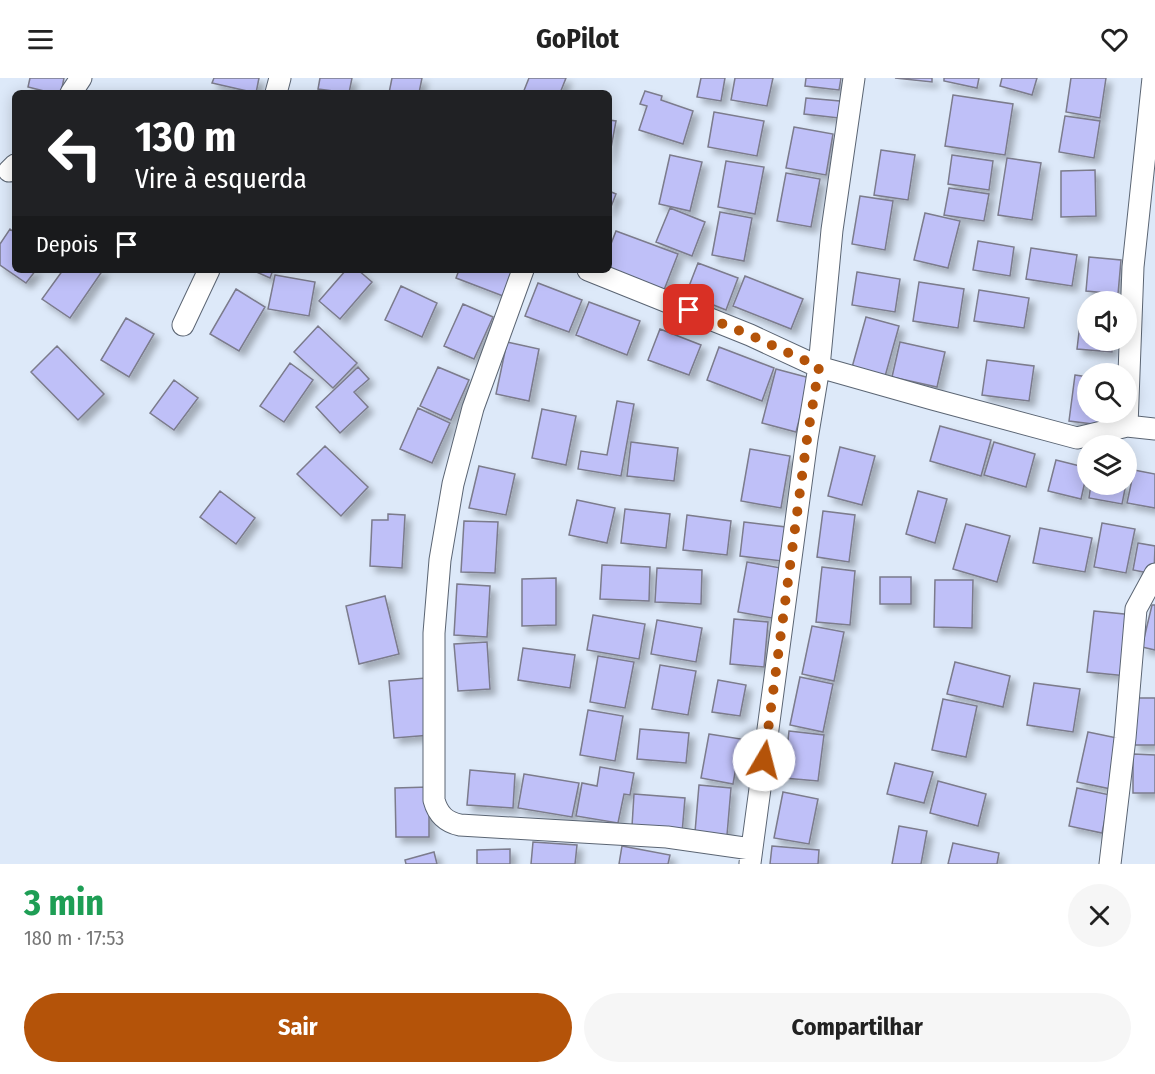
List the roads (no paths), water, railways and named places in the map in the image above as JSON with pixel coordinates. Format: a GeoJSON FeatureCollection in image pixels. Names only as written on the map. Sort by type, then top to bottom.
{"type":"FeatureCollection","features":[{"type":"Feature","properties":{"kind":"street"},"geometry":{"type":"LineString","coordinates":[[522,273],[473,408],[453,484],[440,560],[434,633],[434,800],[436,807],[448,821],[460,825],[667,837],[751,857],[807,439],[819,367],[832,230],[854,78]]}},
{"type":"Feature","properties":{"kind":"street"},"geometry":{"type":"LineString","coordinates":[[1128,426],[1133,267],[1153,78]]}},
{"type":"Feature","properties":{"kind":"street"},"geometry":{"type":"LineString","coordinates":[[183,325],[208,273]]}},
{"type":"Feature","properties":{"kind":"street"},"geometry":{"type":"LineString","coordinates":[[595,273],[750,335],[819,367],[1077,438],[1128,426],[1155,429]]}},
{"type":"Feature","properties":{"kind":"street"},"geometry":{"type":"LineString","coordinates":[[1110,864],[1125,738],[1136,609],[1155,574]]}}]}
